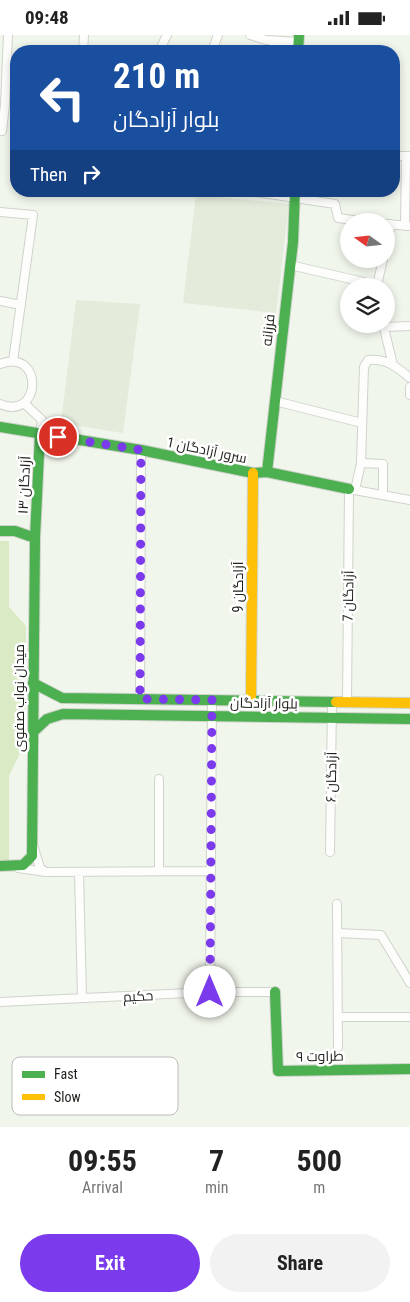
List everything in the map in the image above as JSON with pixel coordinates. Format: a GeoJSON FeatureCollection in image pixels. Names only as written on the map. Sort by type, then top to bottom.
{"type":"FeatureCollection","features":[{"type":"Feature","properties":{"kind":"main road","name":"فرزانه"},"geometry":{"type":"LineString","coordinates":[[267,472],[290,265],[295,197]]}},
{"type":"Feature","properties":{"kind":"main road","name":"سرور آزادگان 1"},"geometry":{"type":"LineString","coordinates":[[0,427],[141,450],[253,473],[267,472],[352,490]]}},
{"type":"Feature","properties":{"kind":"main road","name":"آزادگان ۱۳"},"geometry":{"type":"LineString","coordinates":[[35,538],[40,433]]}},
{"type":"Feature","properties":{"kind":"main road","name":"آزادگان 9"},"geometry":{"type":"LineString","coordinates":[[251,701],[253,473]]}},
{"type":"Feature","properties":{"kind":"main road"},"geometry":{"type":"LineString","coordinates":[[0,531],[15,531],[35,538]]}},
{"type":"Feature","properties":{"kind":"main road","name":"میدان نواب صفوی"},"geometry":{"type":"LineString","coordinates":[[3,866],[30,863],[33,846],[35,538]]}},
{"type":"Feature","properties":{"kind":"main road","name":"بلوار آزادگان"},"geometry":{"type":"LineString","coordinates":[[33,683],[62,698],[410,703]]}},
{"type":"Feature","properties":{"kind":"main road"},"geometry":{"type":"LineString","coordinates":[[62,698],[57,707],[63,714]]}},
{"type":"Feature","properties":{"kind":"main road","name":"بلوار آزادگان"},"geometry":{"type":"LineString","coordinates":[[33,732],[48,719],[63,714],[410,719]]}},
{"type":"Feature","properties":{"kind":"main road","name":"طراوت ۹"},"geometry":{"type":"LineString","coordinates":[[276,992],[278,1071],[410,1069]]}},
{"type":"Feature","properties":{"kind":"street"},"geometry":{"type":"LineString","coordinates":[[2,131],[6,105],[8,35]]}},
{"type":"Feature","properties":{"kind":"street"},"geometry":{"type":"LineString","coordinates":[[250,35],[274,41],[298,43]]}},
{"type":"Feature","properties":{"kind":"street"},"geometry":{"type":"LineString","coordinates":[[273,45],[274,41]]}},
{"type":"Feature","properties":{"kind":"street"},"geometry":{"type":"LineString","coordinates":[[407,226],[408,156]]}},
{"type":"Feature","properties":{"kind":"street"},"geometry":{"type":"LineString","coordinates":[[304,197],[336,204],[338,217],[340,217]]}},
{"type":"Feature","properties":{"kind":"street"},"geometry":{"type":"LineString","coordinates":[[0,212],[33,215],[13,361]]}},
{"type":"Feature","properties":{"kind":"street"},"geometry":{"type":"LineString","coordinates":[[290,265],[344,278]]}},
{"type":"Feature","properties":{"kind":"street"},"geometry":{"type":"LineString","coordinates":[[0,301],[21,305]]}},
{"type":"Feature","properties":{"kind":"street"},"geometry":{"type":"LineString","coordinates":[[395,325],[410,326]]}},
{"type":"Feature","properties":{"kind":"street"},"geometry":{"type":"LineString","coordinates":[[385,333],[394,365],[410,378]]}},
{"type":"Feature","properties":{"kind":"street","name":"آزادگان 7"},"geometry":{"type":"LineString","coordinates":[[347,702],[352,490],[360,463],[364,367],[368,360],[382,360],[394,365]]}},
{"type":"Feature","properties":{"kind":"street"},"geometry":{"type":"LineString","coordinates":[[0,364],[13,361],[27,368],[33,382],[29,397],[24,403],[9,407],[0,404]]}},
{"type":"Feature","properties":{"kind":"street"},"geometry":{"type":"LineString","coordinates":[[410,387],[410,395]]}},
{"type":"Feature","properties":{"kind":"street"},"geometry":{"type":"LineString","coordinates":[[275,401],[362,423]]}},
{"type":"Feature","properties":{"kind":"street"},"geometry":{"type":"LineString","coordinates":[[24,403],[42,420],[40,433]]}},
{"type":"Feature","properties":{"kind":"street"},"geometry":{"type":"LineString","coordinates":[[140,699],[141,450]]}},
{"type":"Feature","properties":{"kind":"street"},"geometry":{"type":"LineString","coordinates":[[360,463],[383,464],[383,494]]}},
{"type":"Feature","properties":{"kind":"street"},"geometry":{"type":"LineString","coordinates":[[352,490],[410,500]]}},
{"type":"Feature","properties":{"kind":"street"},"geometry":{"type":"LineString","coordinates":[[210,992],[212,700]]}},
{"type":"Feature","properties":{"kind":"street","name":"آزادگان ۶"},"geometry":{"type":"LineString","coordinates":[[330,852],[332,702]]}},
{"type":"Feature","properties":{"kind":"street"},"geometry":{"type":"LineString","coordinates":[[158,871],[159,779]]}},
{"type":"Feature","properties":{"kind":"street"},"geometry":{"type":"LineString","coordinates":[[33,846],[40,868],[46,872]]}},
{"type":"Feature","properties":{"kind":"street"},"geometry":{"type":"LineString","coordinates":[[3,866],[46,872],[211,871]]}},
{"type":"Feature","properties":{"kind":"street"},"geometry":{"type":"LineString","coordinates":[[79,872],[82,998]]}},
{"type":"Feature","properties":{"kind":"street"},"geometry":{"type":"LineString","coordinates":[[337,904],[338,1047]]}},
{"type":"Feature","properties":{"kind":"street"},"geometry":{"type":"LineString","coordinates":[[337,933],[381,935],[410,983]]}},
{"type":"Feature","properties":{"kind":"street","name":"حکیم"},"geometry":{"type":"LineString","coordinates":[[0,1002],[210,992],[276,992]]}},
{"type":"Feature","properties":{"kind":"street"},"geometry":{"type":"LineString","coordinates":[[339,1017],[410,1017]]}},
{"type":"Feature","properties":{"kind":"shaded area"},"geometry":{"type":"Polygon","coordinates":[[[196,197],[217,197],[289,204],[276,313],[183,303],[196,197]]]}},
{"type":"Feature","properties":{"kind":"shaded area"},"geometry":{"type":"Polygon","coordinates":[[[76,300],[140,304],[123,433],[61,423],[76,300]]]}},
{"type":"Feature","properties":{"kind":"green space"},"geometry":{"type":"Polygon","coordinates":[[[0,541],[9,541],[9,607],[26,626],[26,741],[9,776],[9,860],[0,860],[0,541]]]}},
{"type":"Feature","properties":{"kind":"traffic: fast"},"geometry":{"type":"LineString","coordinates":[[298,45],[299,35]]}},
{"type":"Feature","properties":{"kind":"traffic: fast"},"geometry":{"type":"LineString","coordinates":[[267,472],[293,242],[295,197]]}},
{"type":"Feature","properties":{"kind":"traffic: fast"},"geometry":{"type":"LineString","coordinates":[[0,427],[141,450],[253,473],[267,472],[349,489]]}},
{"type":"Feature","properties":{"kind":"traffic: fast"},"geometry":{"type":"LineString","coordinates":[[0,866],[23,865],[32,856],[35,538],[40,433]]}},
{"type":"Feature","properties":{"kind":"traffic: fast"},"geometry":{"type":"LineString","coordinates":[[0,531],[15,531],[35,538]]}},
{"type":"Feature","properties":{"kind":"traffic: fast"},"geometry":{"type":"LineString","coordinates":[[33,683],[62,698],[336,702]]}},
{"type":"Feature","properties":{"kind":"traffic: fast"},"geometry":{"type":"LineString","coordinates":[[33,732],[47,719],[63,714],[410,719]]}},
{"type":"Feature","properties":{"kind":"traffic: fast"},"geometry":{"type":"LineString","coordinates":[[275,992],[278,1071],[410,1069]]}},
{"type":"Feature","properties":{"kind":"traffic: slow"},"geometry":{"type":"LineString","coordinates":[[251,701],[253,473]]}},
{"type":"Feature","properties":{"kind":"traffic: slow"},"geometry":{"type":"LineString","coordinates":[[336,702],[410,703]]}},
{"type":"Feature","properties":{"kind":"route"},"geometry":{"type":"LineString","coordinates":[[58,437],[141,450],[140,699],[212,700],[210,992]]}}]}
